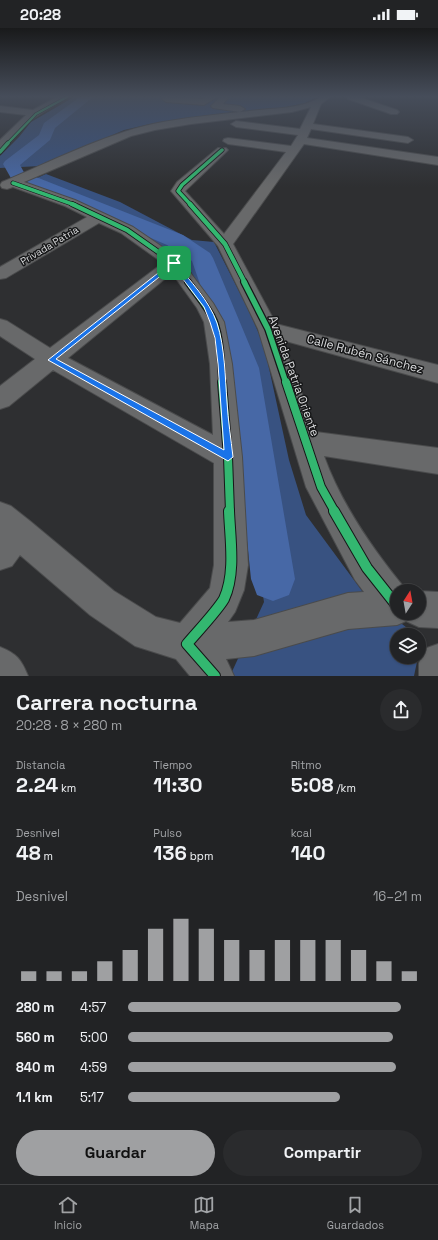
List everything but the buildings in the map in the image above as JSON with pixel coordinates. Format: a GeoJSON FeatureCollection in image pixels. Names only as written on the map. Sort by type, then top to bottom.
{"type":"FeatureCollection","features":[{"type":"Feature","properties":{"kind":"street"},"geometry":{"type":"LineString","coordinates":[[0,147],[19,127]]}},
{"type":"Feature","properties":{"kind":"street"},"geometry":{"type":"LineString","coordinates":[[7,185],[127,134],[160,127]]}},
{"type":"Feature","properties":{"kind":"street"},"geometry":{"type":"LineString","coordinates":[[253,127],[438,161]]}},
{"type":"Feature","properties":{"kind":"street"},"geometry":{"type":"LineString","coordinates":[[225,244],[307,127]]}},
{"type":"Feature","properties":{"kind":"street"},"geometry":{"type":"LineString","coordinates":[[6,129],[16,130]]}},
{"type":"Feature","properties":{"kind":"street"},"geometry":{"type":"LineString","coordinates":[[302,137],[408,140]]}},
{"type":"Feature","properties":{"kind":"street","name":"Avenida Patria Oriente"},"geometry":{"type":"LineString","coordinates":[[302,137],[225,146],[182,185],[178,191],[225,244],[268,328],[321,487],[367,568],[390,597]]}},
{"type":"Feature","properties":{"kind":"street"},"geometry":{"type":"LineString","coordinates":[[7,185],[70,203],[127,230],[174,263],[206,307],[214,322],[218,338],[221,364],[228,457],[231,565],[227,590],[223,600],[187,644]]}},
{"type":"Feature","properties":{"kind":"street","name":"Privada Patria"},"geometry":{"type":"LineString","coordinates":[[0,274],[98,217]]}},
{"type":"Feature","properties":{"kind":"street"},"geometry":{"type":"LineString","coordinates":[[0,399],[174,263]]}},
{"type":"Feature","properties":{"kind":"street"},"geometry":{"type":"LineString","coordinates":[[0,326],[51,360],[228,457]]}},
{"type":"Feature","properties":{"kind":"street","name":"Calle Rubén Sánchez"},"geometry":{"type":"LineString","coordinates":[[268,328],[438,374]]}},
{"type":"Feature","properties":{"kind":"street"},"geometry":{"type":"LineString","coordinates":[[306,442],[438,462]]}},
{"type":"Feature","properties":{"kind":"street"},"geometry":{"type":"LineString","coordinates":[[6,534],[102,603],[148,633],[187,644],[254,638],[348,611],[390,607]]}},
{"type":"Feature","properties":{"kind":"street"},"geometry":{"type":"LineString","coordinates":[[426,609],[438,610]]}},
{"type":"Feature","properties":{"kind":"street"},"geometry":{"type":"LineString","coordinates":[[187,644],[215,676]]}},
{"type":"Feature","properties":{"kind":"street"},"geometry":{"type":"LineString","coordinates":[[438,663],[438,675]]}},
{"type":"Feature","properties":{"kind":"street"},"geometry":{"type":"LineString","coordinates":[[0,666],[9,676]]}},
{"type":"Feature","properties":{"kind":"shaded area"},"geometry":{"type":"Polygon","coordinates":[[[27,127],[136,127],[124,130],[41,166],[0,168],[0,156],[27,127]]]}},
{"type":"Feature","properties":{"kind":"shaded area"},"geometry":{"type":"Polygon","coordinates":[[[46,174],[120,202],[192,240],[214,242],[248,309],[264,345],[289,460],[306,515],[365,595],[390,615],[390,620],[397,620],[407,628],[390,628],[390,664],[417,664],[414,676],[230,676],[264,602],[220,326],[189,268],[170,253],[23,184],[46,174]]]}},
{"type":"Feature","properties":{"kind":"waterway"},"geometry":{"type":"LineString","coordinates":[[18,176],[11,164],[45,137],[49,127]]}},
{"type":"Feature","properties":{"kind":"waterway"},"geometry":{"type":"LineString","coordinates":[[36,182],[175,240],[202,258],[244,368],[273,579]]}},
{"type":"Feature","properties":{"kind":"cycle path"},"geometry":{"type":"LineString","coordinates":[[0,152],[23,127]]}},
{"type":"Feature","properties":{"kind":"cycle path"},"geometry":{"type":"LineString","coordinates":[[222,150],[182,185],[178,191],[225,244],[268,329],[321,487],[367,568],[390,597]]}},
{"type":"Feature","properties":{"kind":"cycle path"},"geometry":{"type":"LineString","coordinates":[[13,183],[70,203],[127,230],[174,263],[206,307],[214,322],[221,364],[228,457],[231,565],[227,590],[223,600],[187,644],[215,676]]}},
{"type":"Feature","properties":{"kind":"route"},"geometry":{"type":"LineString","coordinates":[[174,263],[206,307],[214,322],[218,338],[221,364],[228,457],[51,360],[174,263]]}}]}
